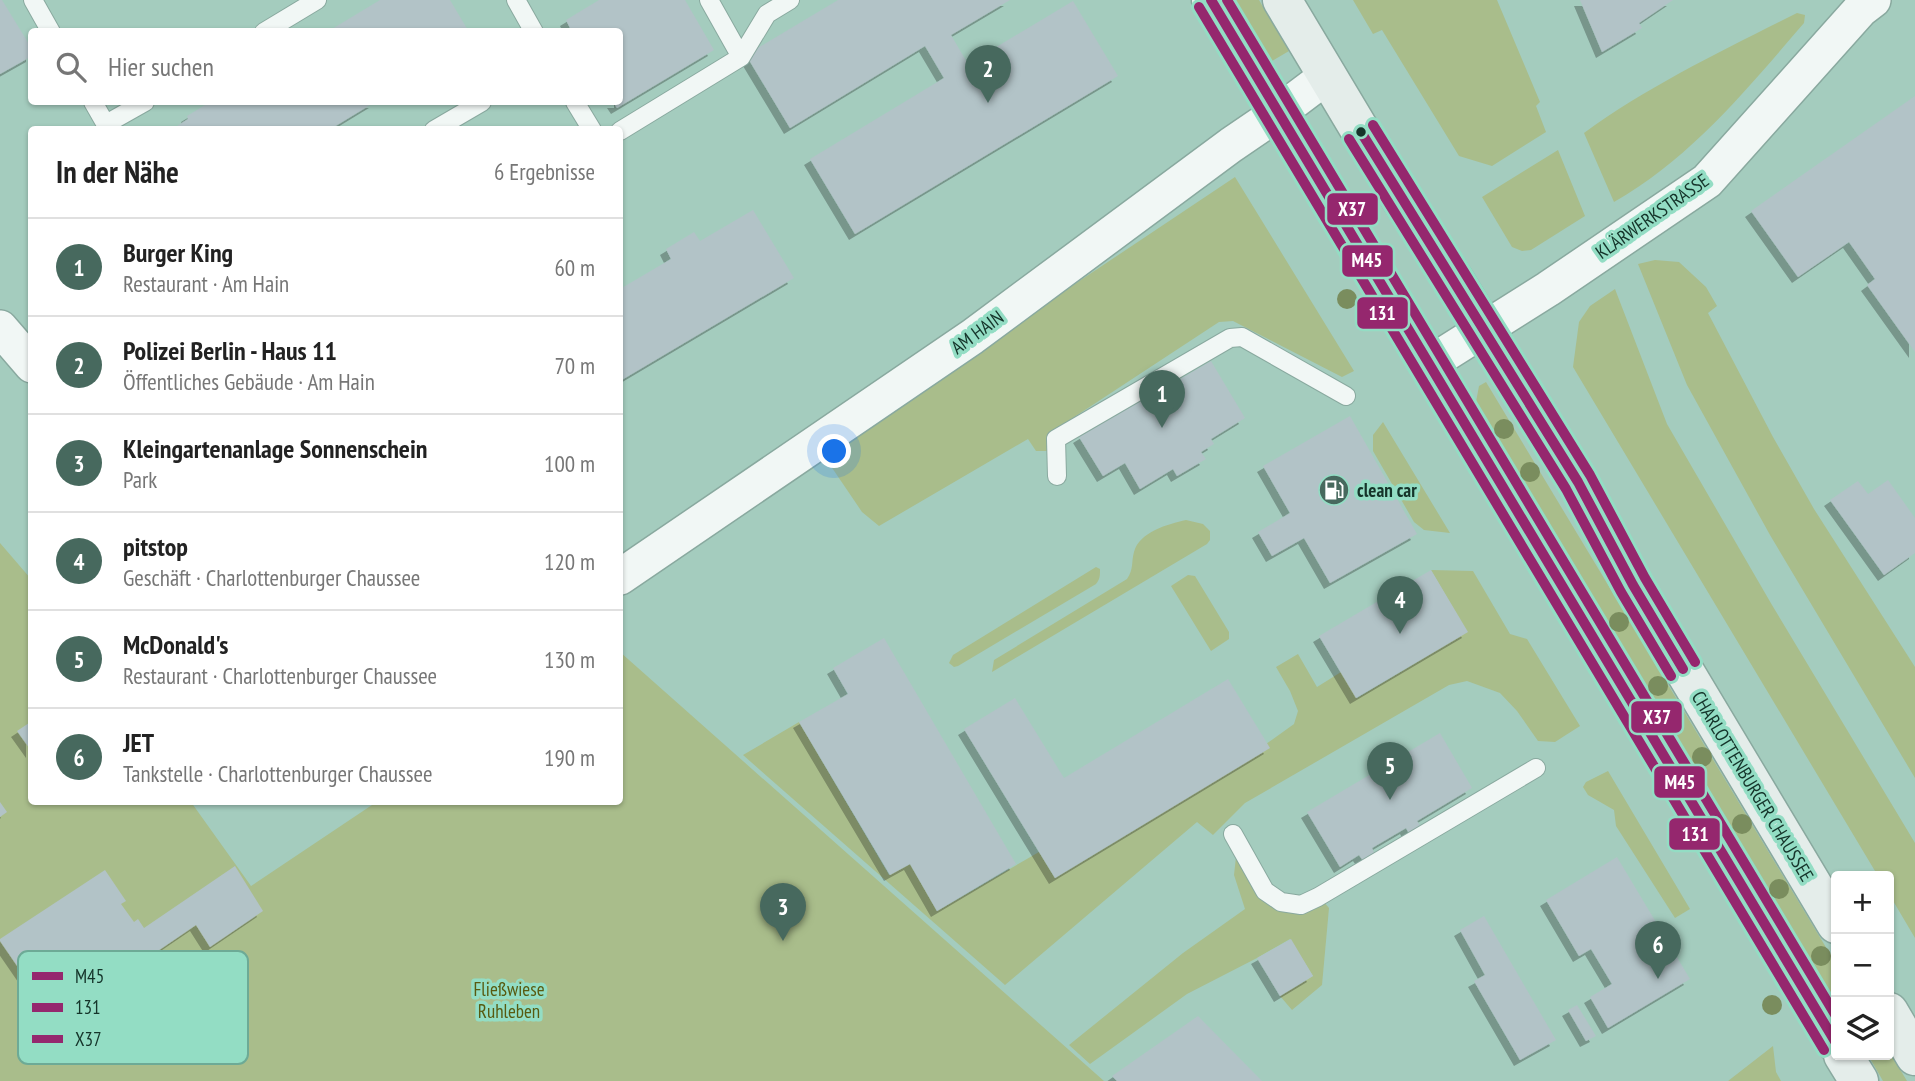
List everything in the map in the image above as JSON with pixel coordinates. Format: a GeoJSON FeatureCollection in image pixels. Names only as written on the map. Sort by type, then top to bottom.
{"type":"FeatureCollection","features":[{"type":"Feature","properties":{"kind":"main road"},"geometry":{"type":"LineString","coordinates":[[1211,0],[1831,1035]]}},
{"type":"Feature","properties":{"kind":"main road","name":"CHARLOTTENBURGER CHAUSSEE"},"geometry":{"type":"LineString","coordinates":[[1282,0],[1401,199],[1578,482],[1633,585],[1831,916]]}},
{"type":"Feature","properties":{"kind":"main road"},"geometry":{"type":"LineString","coordinates":[[1894,1020],[1915,1056]]}},
{"type":"Feature","properties":{"kind":"main road"},"geometry":{"type":"LineString","coordinates":[[1846,1060],[1859,1081]]}},
{"type":"Feature","properties":{"kind":"street","name":"KLÄRWERKSTRASSE"},"geometry":{"type":"LineString","coordinates":[[1429,364],[1548,289],[1707,181],[1853,18],[1873,0]]}},
{"type":"Feature","properties":{"kind":"street","name":"AM HAIN"},"geometry":{"type":"LineString","coordinates":[[623,575],[972,337],[1326,76]]}},
{"type":"Feature","properties":{"kind":"street"},"geometry":{"type":"LineString","coordinates":[[0,328],[28,360]]}},
{"type":"Feature","properties":{"kind":"lane"},"geometry":{"type":"LineString","coordinates":[[33,0],[49,28]]}},
{"type":"Feature","properties":{"kind":"lane"},"geometry":{"type":"LineString","coordinates":[[271,28],[317,0]]}},
{"type":"Feature","properties":{"kind":"lane"},"geometry":{"type":"LineString","coordinates":[[709,0],[741,57]]}},
{"type":"Feature","properties":{"kind":"lane"},"geometry":{"type":"LineString","coordinates":[[623,129],[741,57],[767,14],[790,0]]}},
{"type":"Feature","properties":{"kind":"lane"},"geometry":{"type":"LineString","coordinates":[[523,3],[532,28]]}},
{"type":"Feature","properties":{"kind":"lane"},"geometry":{"type":"LineString","coordinates":[[95,105],[107,126]]}},
{"type":"Feature","properties":{"kind":"lane"},"geometry":{"type":"LineString","coordinates":[[109,126],[141,105]]}},
{"type":"Feature","properties":{"kind":"lane"},"geometry":{"type":"LineString","coordinates":[[441,126],[477,105]]}},
{"type":"Feature","properties":{"kind":"lane"},"geometry":{"type":"LineString","coordinates":[[577,105],[590,126]]}},
{"type":"Feature","properties":{"kind":"lane"},"geometry":{"type":"LineString","coordinates":[[1057,476],[1056,439],[1230,338],[1242,337],[1346,396]]}},
{"type":"Feature","properties":{"kind":"lane"},"geometry":{"type":"LineString","coordinates":[[1233,834],[1265,891],[1281,902],[1301,905],[1536,768]]}},
{"type":"Feature","properties":{"kind":"green space"},"geometry":{"type":"Polygon","coordinates":[[[1235,0],[1259,0],[1289,51],[1272,61],[1235,0]]]}},
{"type":"Feature","properties":{"kind":"green space"},"geometry":{"type":"Polygon","coordinates":[[[1353,0],[1497,0],[1540,102],[1536,106],[1546,132],[1492,166],[1459,156],[1382,30],[1373,34],[1353,0]]]}},
{"type":"Feature","properties":{"kind":"green space"},"geometry":{"type":"Polygon","coordinates":[[[1797,13],[1805,15],[1804,23],[1717,121],[1668,165],[1614,202],[1584,133],[1661,84],[1797,13]]]}},
{"type":"Feature","properties":{"kind":"green space"},"geometry":{"type":"Polygon","coordinates":[[[1558,150],[1585,216],[1531,250],[1522,251],[1512,247],[1482,197],[1558,150]]]}},
{"type":"Feature","properties":{"kind":"green space"},"geometry":{"type":"Polygon","coordinates":[[[1235,177],[1354,371],[1342,377],[1233,321],[1219,322],[1053,431],[1050,451],[1036,451],[1028,439],[879,526],[862,512],[822,453],[1235,177]]]}},
{"type":"Feature","properties":{"kind":"green space"},"geometry":{"type":"Polygon","coordinates":[[[1655,260],[1679,262],[1706,287],[1717,306],[1708,313],[1773,437],[1814,509],[1915,667],[1915,778],[1770,535],[1687,385],[1638,264],[1655,260]]]}},
{"type":"Feature","properties":{"kind":"green space"},"geometry":{"type":"Polygon","coordinates":[[[1615,289],[1667,424],[1915,843],[1915,938],[1894,902],[1894,871],[1875,871],[1573,367],[1579,322],[1590,306],[1615,289]]]}},
{"type":"Feature","properties":{"kind":"green space"},"geometry":{"type":"Polygon","coordinates":[[[1486,382],[1831,956],[1831,994],[1476,402],[1479,386],[1486,382]]]}},
{"type":"Feature","properties":{"kind":"green space"},"geometry":{"type":"Polygon","coordinates":[[[1383,422],[1450,533],[1424,530],[1414,522],[1373,451],[1373,435],[1383,422]]]}},
{"type":"Feature","properties":{"kind":"green space"},"geometry":{"type":"Polygon","coordinates":[[[1186,520],[1203,524],[1210,531],[1207,544],[992,672],[994,660],[1127,579],[1137,545],[1148,534],[1186,520]]]}},
{"type":"Feature","properties":{"kind":"green space","name":"Fließwiese Ruhleben"},"geometry":{"type":"Polygon","coordinates":[[[0,543],[28,576],[28,805],[193,805],[251,886],[372,805],[623,805],[623,655],[1104,1081],[0,1081],[0,543]]]}},
{"type":"Feature","properties":{"kind":"green space"},"geometry":{"type":"Polygon","coordinates":[[[1096,567],[1100,569],[1100,577],[1096,584],[958,666],[954,667],[949,663],[953,655],[1096,567]]]}},
{"type":"Feature","properties":{"kind":"green space"},"geometry":{"type":"Polygon","coordinates":[[[1431,570],[1473,571],[1510,634],[1527,639],[1580,726],[1555,742],[1538,741],[1517,711],[1500,693],[1467,681],[1449,685],[1245,803],[1213,835],[1197,822],[1005,985],[743,755],[799,722],[889,875],[910,864],[937,911],[1039,852],[1055,878],[1269,748],[1266,744],[1294,724],[1298,711],[1276,667],[1298,654],[1317,687],[1341,672],[1357,698],[1467,632],[1431,570]]]}},
{"type":"Feature","properties":{"kind":"green space"},"geometry":{"type":"Polygon","coordinates":[[[1188,575],[1195,576],[1229,632],[1229,639],[1211,651],[1171,586],[1188,575]]]}},
{"type":"Feature","properties":{"kind":"green space"},"geometry":{"type":"Polygon","coordinates":[[[1608,771],[1690,909],[1675,918],[1616,826],[1614,810],[1588,795],[1583,787],[1586,782],[1608,771]]]}},
{"type":"Feature","properties":{"kind":"green space"},"geometry":{"type":"Polygon","coordinates":[[[1237,848],[1262,895],[1323,901],[1329,908],[1322,985],[1292,1010],[1280,996],[1313,976],[1290,939],[1187,994],[1090,1064],[1069,1045],[1183,953],[1245,909],[1234,875],[1237,848]]]}},
{"type":"Feature","properties":{"kind":"green space"},"geometry":{"type":"Polygon","coordinates":[[[1773,1046],[1776,1072],[1781,1081],[1728,1081],[1773,1046]]]}},
{"type":"Feature","properties":{"kind":"green space"},"geometry":{"type":"Polygon","coordinates":[[[1894,1059],[1907,1081],[1883,1081],[1871,1060],[1894,1059]]]}},
{"type":"Feature","properties":{"kind":"building"},"geometry":{"type":"Polygon","coordinates":[[[2,0],[28,42],[28,58],[0,74],[2,0]]]}},
{"type":"Feature","properties":{"kind":"building"},"geometry":{"type":"Polygon","coordinates":[[[380,0],[450,0],[467,28],[334,28],[380,0]]]}},
{"type":"Feature","properties":{"kind":"building"},"geometry":{"type":"Polygon","coordinates":[[[599,0],[685,0],[714,50],[623,104],[623,28],[570,28],[566,20],[599,0]]]}},
{"type":"Feature","properties":{"kind":"building"},"geometry":{"type":"Polygon","coordinates":[[[838,0],[1010,0],[951,35],[968,64],[1073,1],[1118,76],[855,234],[810,159],[944,78],[925,46],[790,128],[746,55],[838,0]]]}},
{"type":"Feature","properties":{"kind":"building"},"geometry":{"type":"Polygon","coordinates":[[[1580,0],[1673,0],[1639,23],[1642,28],[1602,52],[1580,0]]]}},
{"type":"Feature","properties":{"kind":"building"},"geometry":{"type":"Polygon","coordinates":[[[1915,96],[1915,352],[1867,285],[1875,279],[1849,242],[1798,277],[1751,211],[1915,96]]]}},
{"type":"Feature","properties":{"kind":"building"},"geometry":{"type":"Polygon","coordinates":[[[205,105],[370,105],[336,126],[177,126],[188,119],[187,116],[205,105]]]}},
{"type":"Feature","properties":{"kind":"building"},"geometry":{"type":"Polygon","coordinates":[[[753,210],[794,278],[623,379],[623,287],[671,259],[666,249],[694,232],[700,241],[753,210]]]}},
{"type":"Feature","properties":{"kind":"building"},"geometry":{"type":"Polygon","coordinates":[[[1211,361],[1245,418],[1211,439],[1214,444],[1201,452],[1206,459],[1177,476],[1173,469],[1140,489],[1125,463],[1103,476],[1079,437],[1151,393],[1158,381],[1163,389],[1211,361]]]}},
{"type":"Feature","properties":{"kind":"building","name":"clean car"},"geometry":{"type":"Polygon","coordinates":[[[1350,416],[1417,534],[1330,583],[1304,538],[1272,556],[1258,532],[1290,513],[1263,466],[1350,416]]]}},
{"type":"Feature","properties":{"kind":"building"},"geometry":{"type":"Polygon","coordinates":[[[1888,480],[1915,518],[1915,553],[1884,575],[1830,500],[1858,481],[1868,494],[1888,480]]]}},
{"type":"Feature","properties":{"kind":"building"},"geometry":{"type":"Polygon","coordinates":[[[1431,570],[1468,632],[1356,698],[1319,636],[1431,570]]]}},
{"type":"Feature","properties":{"kind":"building"},"geometry":{"type":"Polygon","coordinates":[[[884,638],[1016,864],[937,911],[910,864],[890,875],[799,722],[848,694],[833,668],[884,638]]]}},
{"type":"Feature","properties":{"kind":"building"},"geometry":{"type":"Polygon","coordinates":[[[1228,679],[1270,748],[1055,878],[964,729],[1015,698],[1064,778],[1228,679]]]}},
{"type":"Feature","properties":{"kind":"building"},"geometry":{"type":"Polygon","coordinates":[[[28,724],[28,746],[17,731],[28,724]]]}},
{"type":"Feature","properties":{"kind":"building"},"geometry":{"type":"Polygon","coordinates":[[[1440,733],[1472,788],[1417,821],[1424,831],[1412,839],[1406,828],[1372,848],[1377,859],[1366,865],[1359,855],[1340,867],[1307,812],[1440,733]]]}},
{"type":"Feature","properties":{"kind":"building"},"geometry":{"type":"Polygon","coordinates":[[[0,802],[7,812],[0,817],[0,802]]]}},
{"type":"Feature","properties":{"kind":"building"},"geometry":{"type":"Polygon","coordinates":[[[1617,857],[1690,979],[1608,1028],[1590,997],[1612,984],[1591,949],[1579,956],[1546,900],[1617,857]]]}},
{"type":"Feature","properties":{"kind":"building"},"geometry":{"type":"Polygon","coordinates":[[[235,866],[263,911],[210,947],[196,925],[158,951],[18,951],[18,967],[0,941],[105,870],[126,901],[121,904],[134,922],[138,919],[144,928],[235,866]]]}},
{"type":"Feature","properties":{"kind":"building"},"geometry":{"type":"Polygon","coordinates":[[[1484,916],[1556,1040],[1520,1060],[1474,981],[1485,975],[1460,930],[1484,916]]]}},
{"type":"Feature","properties":{"kind":"building"},"geometry":{"type":"Polygon","coordinates":[[[1291,939],[1313,976],[1280,996],[1257,958],[1291,939]]]}},
{"type":"Feature","properties":{"kind":"building"},"geometry":{"type":"Polygon","coordinates":[[[1577,1005],[1596,1036],[1586,1041],[1568,1010],[1577,1005]]]}},
{"type":"Feature","properties":{"kind":"building"},"geometry":{"type":"Polygon","coordinates":[[[1198,1016],[1262,1081],[1117,1081],[1112,1076],[1198,1016]]]}},
{"type":"Feature","properties":{"kind":"transit line","name":"M45"},"geometry":{"type":"LineString","coordinates":[[1211,0],[1831,1035]]}},
{"type":"Feature","properties":{"kind":"transit line","name":"X37"},"geometry":{"type":"LineString","coordinates":[[1227,0],[1831,1008]]}},
{"type":"Feature","properties":{"kind":"transit line","name":"131"},"geometry":{"type":"LineString","coordinates":[[1199,7],[1824,1050]]}},
{"type":"Feature","properties":{"kind":"transit line","name":"X37"},"geometry":{"type":"LineString","coordinates":[[1373,125],[1590,475],[1645,578],[1695,662]]}},
{"type":"Feature","properties":{"kind":"transit line","name":"M45"},"geometry":{"type":"LineString","coordinates":[[1361,132],[1578,482],[1633,585],[1683,669]]}},
{"type":"Feature","properties":{"kind":"transit line","name":"131"},"geometry":{"type":"LineString","coordinates":[[1349,139],[1566,489],[1621,592],[1671,676]]}},
{"type":"Feature","properties":{"kind":"place","name":"Polizei Berlin - Haus 11"},"geometry":{"type":"Point","coordinates":[988,103]}},
{"type":"Feature","properties":{"kind":"place","name":"Burger King"},"geometry":{"type":"Point","coordinates":[1162,428]}},
{"type":"Feature","properties":{"kind":"place","name":"clean car"},"geometry":{"type":"Point","coordinates":[1334,490]}},
{"type":"Feature","properties":{"kind":"place","name":"pitstop"},"geometry":{"type":"Point","coordinates":[1400,634]}},
{"type":"Feature","properties":{"kind":"place","name":"McDonald's"},"geometry":{"type":"Point","coordinates":[1390,800]}},
{"type":"Feature","properties":{"kind":"place","name":"Kleingartenanlage Sonnenschein"},"geometry":{"type":"Point","coordinates":[783,941]}},
{"type":"Feature","properties":{"kind":"place","name":"JET"},"geometry":{"type":"Point","coordinates":[1658,979]}}]}
